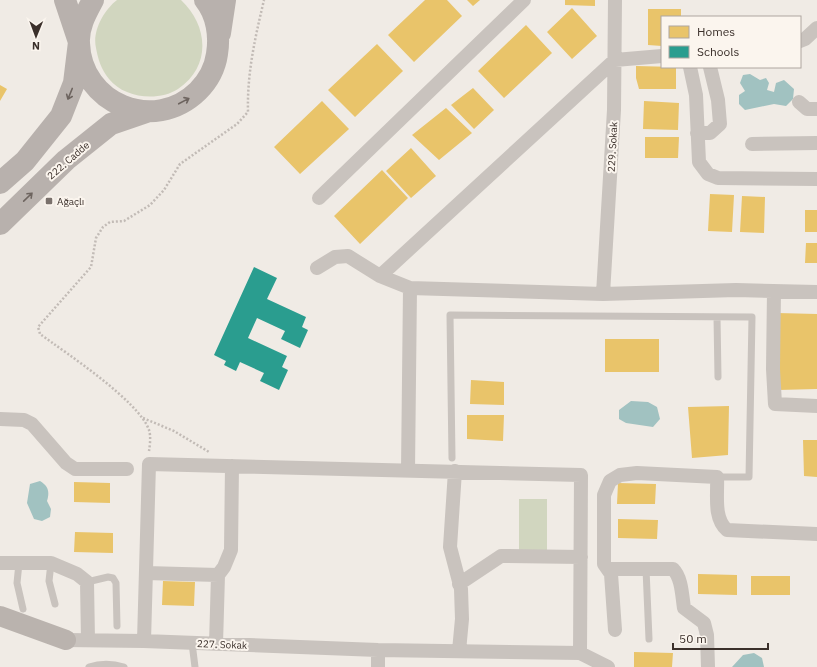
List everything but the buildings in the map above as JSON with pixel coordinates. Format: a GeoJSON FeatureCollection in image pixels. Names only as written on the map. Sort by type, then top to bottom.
{"type":"FeatureCollection","features":[{"type":"Feature","properties":{"kind":"main road"},"geometry":{"type":"LineString","coordinates":[[65,0],[79,42],[82,63],[92,82],[107,98],[126,108],[147,112],[169,109],[189,99],[205,84],[216,64],[225,0]]}},
{"type":"Feature","properties":{"kind":"main road"},"geometry":{"type":"LineString","coordinates":[[0,183],[25,161],[61,116],[74,83],[82,20],[93,0]]}},
{"type":"Feature","properties":{"kind":"main road"},"geometry":{"type":"LineString","coordinates":[[205,0],[216,21],[219,42]]}},
{"type":"Feature","properties":{"kind":"main road","name":"222. Cadde"},"geometry":{"type":"LineString","coordinates":[[0,224],[66,160],[111,124],[147,112]]}},
{"type":"Feature","properties":{"kind":"street"},"geometry":{"type":"LineString","coordinates":[[319,198],[524,0]]}},
{"type":"Feature","properties":{"kind":"street","name":"229. Sokak"},"geometry":{"type":"LineString","coordinates":[[603,294],[614,110],[615,0]]}},
{"type":"Feature","properties":{"kind":"street"},"geometry":{"type":"LineString","coordinates":[[801,41],[805,39],[817,28]]}},
{"type":"Feature","properties":{"kind":"street"},"geometry":{"type":"LineString","coordinates":[[380,276],[615,60],[661,56]]}},
{"type":"Feature","properties":{"kind":"street"},"geometry":{"type":"LineString","coordinates":[[690,68],[696,95],[699,162],[708,174],[718,178],[817,179]]}},
{"type":"Feature","properties":{"kind":"street"},"geometry":{"type":"LineString","coordinates":[[697,133],[710,133],[720,124],[718,100],[710,68]]}},
{"type":"Feature","properties":{"kind":"street"},"geometry":{"type":"LineString","coordinates":[[799,102],[807,109],[817,109]]}},
{"type":"Feature","properties":{"kind":"street"},"geometry":{"type":"LineString","coordinates":[[752,144],[817,143]]}},
{"type":"Feature","properties":{"kind":"street"},"geometry":{"type":"LineString","coordinates":[[317,268],[335,257],[348,256],[380,276],[410,288],[603,294],[736,290],[817,292]]}},
{"type":"Feature","properties":{"kind":"street"},"geometry":{"type":"LineString","coordinates":[[408,470],[410,288]]}},
{"type":"Feature","properties":{"kind":"street"},"geometry":{"type":"LineString","coordinates":[[774,291],[773,369],[775,404],[817,406]]}},
{"type":"Feature","properties":{"kind":"street"},"geometry":{"type":"LineString","coordinates":[[0,418],[24,420],[32,424],[66,463],[75,469],[126,469]]}},
{"type":"Feature","properties":{"kind":"street"},"geometry":{"type":"LineString","coordinates":[[144,641],[149,464],[408,470],[453,464],[581,475],[580,653],[608,667]]}},
{"type":"Feature","properties":{"kind":"street"},"geometry":{"type":"LineString","coordinates":[[453,464],[450,547],[459,584],[462,619],[459,651]]}},
{"type":"Feature","properties":{"kind":"street"},"geometry":{"type":"LineString","coordinates":[[216,644],[218,575],[224,567],[232,550],[232,466]]}},
{"type":"Feature","properties":{"kind":"street"},"geometry":{"type":"LineString","coordinates":[[615,630],[612,574],[610,569],[604,564],[604,495],[610,481],[620,475],[637,473],[717,477],[718,517],[721,525],[727,530],[817,534]]}},
{"type":"Feature","properties":{"kind":"street"},"geometry":{"type":"LineString","coordinates":[[459,584],[501,556],[581,557]]}},
{"type":"Feature","properties":{"kind":"street"},"geometry":{"type":"LineString","coordinates":[[0,563],[51,563],[65,568],[87,582],[88,640]]}},
{"type":"Feature","properties":{"kind":"street"},"geometry":{"type":"LineString","coordinates":[[610,569],[673,569],[680,581],[684,608],[704,623],[707,635],[708,667]]}},
{"type":"Feature","properties":{"kind":"street"},"geometry":{"type":"LineString","coordinates":[[146,573],[218,575]]}},
{"type":"Feature","properties":{"kind":"street"},"geometry":{"type":"LineString","coordinates":[[0,616],[66,640]]}},
{"type":"Feature","properties":{"kind":"street"},"geometry":{"type":"LineString","coordinates":[[0,630],[66,640]]}},
{"type":"Feature","properties":{"kind":"street","name":"227. Sokak"},"geometry":{"type":"LineString","coordinates":[[66,640],[192,642],[378,650],[580,653]]}},
{"type":"Feature","properties":{"kind":"street"},"geometry":{"type":"LineString","coordinates":[[378,650],[378,667]]}},
{"type":"Feature","properties":{"kind":"lane"},"geometry":{"type":"LineString","coordinates":[[453,464],[450,315],[752,317],[749,477],[717,477]]}},
{"type":"Feature","properties":{"kind":"lane"},"geometry":{"type":"LineString","coordinates":[[717,317],[718,377]]}},
{"type":"Feature","properties":{"kind":"lane"},"geometry":{"type":"LineString","coordinates":[[19,563],[17,582],[23,609]]}},
{"type":"Feature","properties":{"kind":"lane"},"geometry":{"type":"LineString","coordinates":[[51,563],[49,581],[54,604]]}},
{"type":"Feature","properties":{"kind":"lane"},"geometry":{"type":"LineString","coordinates":[[646,569],[649,639]]}},
{"type":"Feature","properties":{"kind":"lane"},"geometry":{"type":"LineString","coordinates":[[87,582],[108,577],[114,578],[116,583],[117,626]]}},
{"type":"Feature","properties":{"kind":"lane"},"geometry":{"type":"LineString","coordinates":[[192,642],[195,667]]}},
{"type":"Feature","properties":{"kind":"lane"},"geometry":{"type":"LineString","coordinates":[[89,667],[100,664],[111,664],[124,667]]}},
{"type":"Feature","properties":{"kind":"path"},"geometry":{"type":"LineString","coordinates":[[149,464],[149,431],[142,418],[117,392],[40,334],[38,327],[91,267],[96,238],[103,227],[110,222],[124,221],[150,205],[164,190],[180,164],[237,124],[248,112],[248,88],[251,57],[264,0]]}},
{"type":"Feature","properties":{"kind":"path"},"geometry":{"type":"LineString","coordinates":[[142,418],[203,447],[216,458],[232,466]]}},
{"type":"Feature","properties":{"kind":"green space"},"geometry":{"type":"Polygon","coordinates":[[[117,0],[181,0],[190,10],[197,21],[201,33],[201,57],[197,69],[189,80],[178,89],[161,96],[142,96],[123,90],[115,85],[106,75],[98,56],[95,41],[97,28],[100,21],[112,4],[117,0]]]}},
{"type":"Feature","properties":{"kind":"green space"},"geometry":{"type":"Polygon","coordinates":[[[519,499],[547,499],[547,551],[519,550],[519,499]]]}},
{"type":"Feature","properties":{"kind":"water"},"geometry":{"type":"Polygon","coordinates":[[[750,74],[760,80],[766,78],[769,83],[767,90],[774,92],[776,83],[784,80],[794,89],[793,99],[786,106],[774,104],[745,110],[739,104],[739,95],[745,91],[740,83],[743,75],[750,74]]]}},
{"type":"Feature","properties":{"kind":"water"},"geometry":{"type":"Polygon","coordinates":[[[631,401],[648,402],[657,407],[660,419],[653,427],[626,423],[619,419],[619,410],[631,401]]]}},
{"type":"Feature","properties":{"kind":"water"},"geometry":{"type":"Polygon","coordinates":[[[40,481],[48,489],[47,501],[51,509],[50,517],[42,521],[34,519],[27,503],[30,484],[40,481]]]}},
{"type":"Feature","properties":{"kind":"water"},"geometry":{"type":"Polygon","coordinates":[[[754,653],[762,658],[764,667],[732,667],[743,655],[754,653]]]}},
{"type":"Feature","properties":{"kind":"place","name":"Ağaçlı"},"geometry":{"type":"Point","coordinates":[49,201]}}]}
